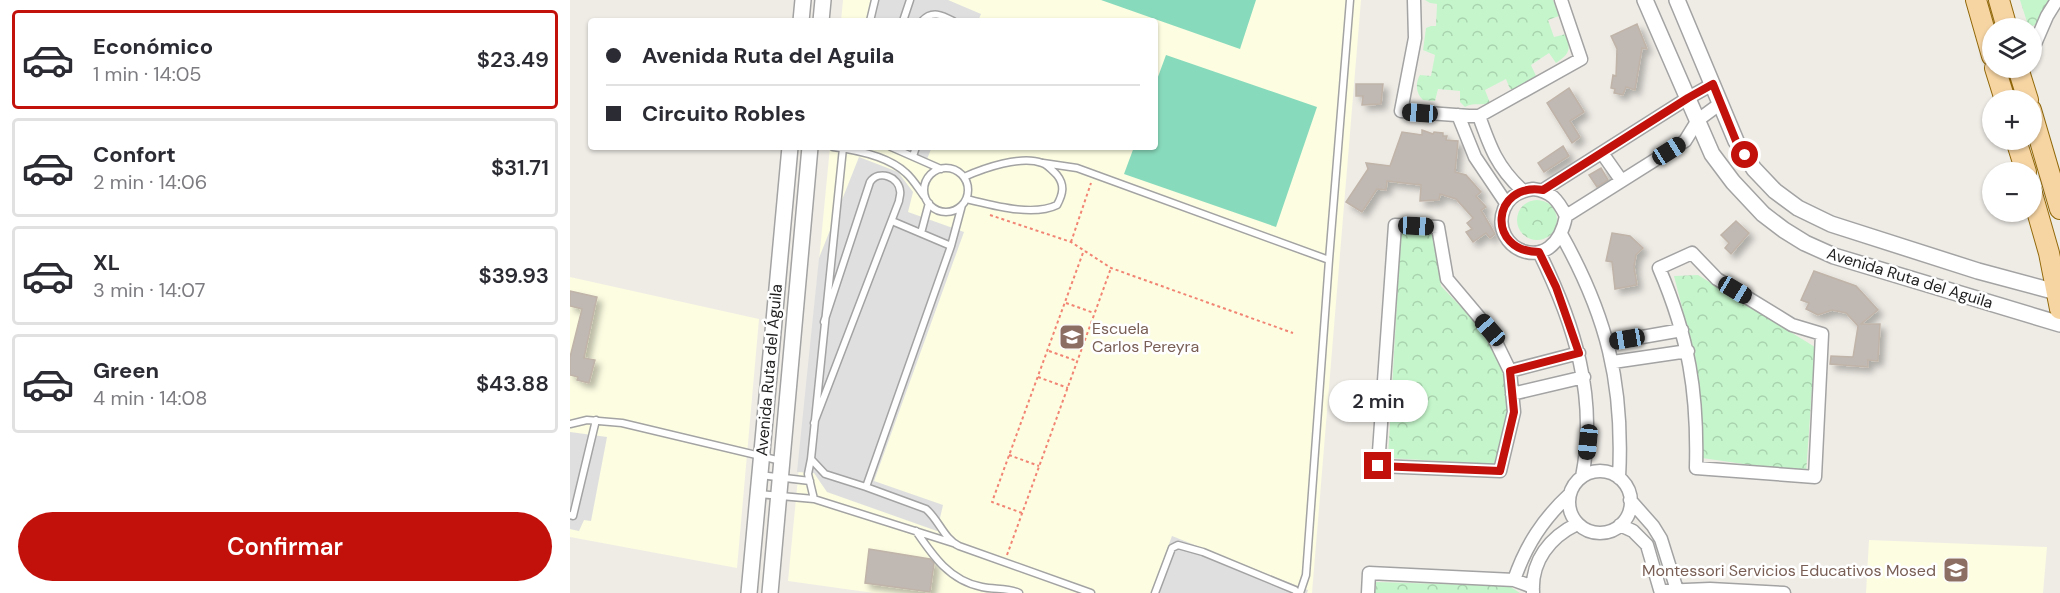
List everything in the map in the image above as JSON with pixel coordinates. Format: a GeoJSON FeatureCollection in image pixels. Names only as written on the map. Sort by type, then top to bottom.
{"type":"FeatureCollection","features":[{"type":"Feature","properties":{"kind":"main road"},"geometry":{"type":"LineString","coordinates":[[1976,0],[1982,21]]}},
{"type":"Feature","properties":{"kind":"main road"},"geometry":{"type":"LineString","coordinates":[[1999,0],[2004,18]]}},
{"type":"Feature","properties":{"kind":"main road"},"geometry":{"type":"LineString","coordinates":[[2042,148],[2060,209]]}},
{"type":"Feature","properties":{"kind":"main road"},"geometry":{"type":"LineString","coordinates":[[2040,222],[2059,298]]}},
{"type":"Feature","properties":{"kind":"street"},"geometry":{"type":"LineString","coordinates":[[801,18],[803,0]]}},
{"type":"Feature","properties":{"kind":"street"},"geometry":{"type":"LineString","coordinates":[[821,18],[823,0]]}},
{"type":"Feature","properties":{"kind":"street"},"geometry":{"type":"LineString","coordinates":[[1414,0],[1415,38],[1401,111],[1458,116],[1479,116],[1581,58],[1562,0]]}},
{"type":"Feature","properties":{"kind":"street","name":"Avenida Ruta del Aguila"},"geometry":{"type":"LineString","coordinates":[[1645,0],[1712,154],[1733,182],[1763,214],[1805,243],[1834,256],[2060,324]]}},
{"type":"Feature","properties":{"kind":"street","name":"Avenida Ruta del Aguila"},"geometry":{"type":"LineString","coordinates":[[1677,0],[1736,141],[1754,169],[1775,191],[1798,208],[1831,224],[2059,298]]}},
{"type":"Feature","properties":{"kind":"street"},"geometry":{"type":"LineString","coordinates":[[2042,28],[2057,0]]}},
{"type":"Feature","properties":{"kind":"street"},"geometry":{"type":"LineString","coordinates":[[1543,190],[1713,84]]}},
{"type":"Feature","properties":{"kind":"street"},"geometry":{"type":"LineString","coordinates":[[1566,216],[1559,202],[1552,195],[1543,190],[1522,190],[1506,203],[1501,224],[1510,243],[1518,249],[1539,252],[1549,249],[1557,242],[1566,216],[1685,141],[1698,120],[1721,104]]}},
{"type":"Feature","properties":{"kind":"street"},"geometry":{"type":"LineString","coordinates":[[1458,116],[1475,157],[1506,203]]}},
{"type":"Feature","properties":{"kind":"street"},"geometry":{"type":"LineString","coordinates":[[1479,116],[1491,151],[1509,178],[1522,190]]}},
{"type":"Feature","properties":{"kind":"street","name":"Avenida Ruta del Águila"},"geometry":{"type":"LineString","coordinates":[[749,591],[790,150]]}},
{"type":"Feature","properties":{"kind":"street","name":"Avenida Ruta del Águila"},"geometry":{"type":"LineString","coordinates":[[770,592],[810,150]]}},
{"type":"Feature","properties":{"kind":"street"},"geometry":{"type":"LineString","coordinates":[[1475,157],[1491,151]]}},
{"type":"Feature","properties":{"kind":"street"},"geometry":{"type":"LineString","coordinates":[[1602,153],[1621,180]]}},
{"type":"Feature","properties":{"kind":"street"},"geometry":{"type":"LineString","coordinates":[[1733,182],[1754,169]]}},
{"type":"Feature","properties":{"kind":"street"},"geometry":{"type":"LineString","coordinates":[[1395,225],[1438,227],[1447,279],[1490,330],[1510,371],[1512,394],[1514,412],[1500,471],[1378,466],[1395,225]]}},
{"type":"Feature","properties":{"kind":"street"},"geometry":{"type":"LineString","coordinates":[[1561,234],[1581,268],[1608,343],[1619,400],[1621,438],[1619,478]]}},
{"type":"Feature","properties":{"kind":"street"},"geometry":{"type":"LineString","coordinates":[[781,243],[801,244]]}},
{"type":"Feature","properties":{"kind":"street"},"geometry":{"type":"LineString","coordinates":[[1539,252],[1556,287],[1579,353],[1584,377],[1588,406],[1588,442],[1582,477]]}},
{"type":"Feature","properties":{"kind":"street"},"geometry":{"type":"LineString","coordinates":[[1692,253],[1717,279],[1792,325],[1822,334],[1815,477],[1696,468],[1696,419],[1688,351],[1659,268],[1692,253]]}},
{"type":"Feature","properties":{"kind":"street"},"geometry":{"type":"LineString","coordinates":[[1608,343],[1682,330]]}},
{"type":"Feature","properties":{"kind":"street"},"geometry":{"type":"LineString","coordinates":[[1612,362],[1688,351]]}},
{"type":"Feature","properties":{"kind":"street"},"geometry":{"type":"LineString","coordinates":[[1510,371],[1579,353]]}},
{"type":"Feature","properties":{"kind":"street"},"geometry":{"type":"LineString","coordinates":[[1512,394],[1584,377]]}},
{"type":"Feature","properties":{"kind":"street"},"geometry":{"type":"LineString","coordinates":[[1514,580],[1528,545],[1538,529],[1570,494],[1582,477],[1601,471],[1619,478],[1629,492],[1630,510],[1620,525],[1612,531],[1593,533],[1577,524],[1571,515],[1570,494]]}},
{"type":"Feature","properties":{"kind":"street"},"geometry":{"type":"LineString","coordinates":[[1630,501],[1653,526],[1661,539],[1677,590]]}},
{"type":"Feature","properties":{"kind":"street"},"geometry":{"type":"LineString","coordinates":[[1368,593],[1369,573],[1514,580],[1533,590],[1537,563],[1550,542],[1577,524]]}},
{"type":"Feature","properties":{"kind":"street"},"geometry":{"type":"LineString","coordinates":[[1620,525],[1633,531],[1647,545],[1661,592],[1743,590],[1784,593]]}},
{"type":"Feature","properties":{"kind":"street"},"geometry":{"type":"LineString","coordinates":[[1538,529],[1550,542]]}},
{"type":"Feature","properties":{"kind":"street"},"geometry":{"type":"LineString","coordinates":[[1647,545],[1661,539]]}},
{"type":"Feature","properties":{"kind":"street"},"geometry":{"type":"LineString","coordinates":[[749,591],[770,592]]}},
{"type":"Feature","properties":{"kind":"lane"},"geometry":{"type":"LineString","coordinates":[[871,18],[875,0]]}},
{"type":"Feature","properties":{"kind":"lane"},"geometry":{"type":"LineString","coordinates":[[904,18],[910,0]]}},
{"type":"Feature","properties":{"kind":"lane"},"geometry":{"type":"LineString","coordinates":[[1155,593],[1172,548],[1178,545],[1203,552],[1299,593],[1306,575],[1350,0]]}},
{"type":"Feature","properties":{"kind":"lane"},"geometry":{"type":"LineString","coordinates":[[925,18],[935,14],[945,18]]}},
{"type":"Feature","properties":{"kind":"lane"},"geometry":{"type":"LineString","coordinates":[[814,499],[808,468],[811,459],[843,150]]}},
{"type":"Feature","properties":{"kind":"lane"},"geometry":{"type":"LineString","coordinates":[[850,150],[876,157],[900,168],[934,209],[949,212],[964,202],[1036,210],[1057,205],[1062,197],[1062,183],[1043,163]]}},
{"type":"Feature","properties":{"kind":"lane"},"geometry":{"type":"LineString","coordinates":[[866,487],[951,246],[967,184],[964,177],[954,170],[941,169],[898,150]]}},
{"type":"Feature","properties":{"kind":"lane"},"geometry":{"type":"LineString","coordinates":[[913,156],[915,150]]}},
{"type":"Feature","properties":{"kind":"lane"},"geometry":{"type":"LineString","coordinates":[[964,177],[984,168],[1024,161],[1077,168],[1329,260]]}},
{"type":"Feature","properties":{"kind":"lane"},"geometry":{"type":"LineString","coordinates":[[921,233],[927,200],[926,183],[934,172],[941,169]]}},
{"type":"Feature","properties":{"kind":"lane"},"geometry":{"type":"LineString","coordinates":[[814,423],[892,221],[900,190],[893,179],[879,174],[870,182],[824,322]]}},
{"type":"Feature","properties":{"kind":"lane"},"geometry":{"type":"LineString","coordinates":[[892,221],[951,246]]}},
{"type":"Feature","properties":{"kind":"lane"},"geometry":{"type":"LineString","coordinates":[[570,424],[579,420],[622,423],[761,457],[781,469],[810,481]]}},
{"type":"Feature","properties":{"kind":"lane"},"geometry":{"type":"LineString","coordinates":[[570,515],[573,516],[596,420]]}},
{"type":"Feature","properties":{"kind":"lane"},"geometry":{"type":"LineString","coordinates":[[811,459],[825,474],[926,509],[954,544]]}},
{"type":"Feature","properties":{"kind":"lane"},"geometry":{"type":"LineString","coordinates":[[759,476],[781,469]]}},
{"type":"Feature","properties":{"kind":"lane"},"geometry":{"type":"LineString","coordinates":[[758,494],[814,499],[915,530],[1091,593]]}},
{"type":"Feature","properties":{"kind":"lane"},"geometry":{"type":"LineString","coordinates":[[915,530],[938,561],[957,578],[983,588],[1003,588],[1019,593]]}},
{"type":"Feature","properties":{"kind":"path"},"geometry":{"type":"LineString","coordinates":[[1071,242],[1094,174]]}},
{"type":"Feature","properties":{"kind":"path"},"geometry":{"type":"LineString","coordinates":[[964,202],[1071,242],[1111,268],[1293,333]]}},
{"type":"Feature","properties":{"kind":"path"},"geometry":{"type":"LineString","coordinates":[[1022,513],[992,502],[1084,250]]}},
{"type":"Feature","properties":{"kind":"path"},"geometry":{"type":"LineString","coordinates":[[1004,562],[1111,268]]}},
{"type":"Feature","properties":{"kind":"path"},"geometry":{"type":"LineString","coordinates":[[1065,303],[1094,314]]}},
{"type":"Feature","properties":{"kind":"path"},"geometry":{"type":"LineString","coordinates":[[1048,351],[1077,361]]}},
{"type":"Feature","properties":{"kind":"path"},"geometry":{"type":"LineString","coordinates":[[1038,377],[1068,388]]}},
{"type":"Feature","properties":{"kind":"path"},"geometry":{"type":"LineString","coordinates":[[1009,455],[1039,466]]}},
{"type":"Feature","properties":{"kind":"shaded area","name":"Escuela Carlos Pereyra"},"geometry":{"type":"Polygon","coordinates":[[[843,0],[1361,0],[1312,593],[874,593],[788,581],[830,150],[1158,150],[1158,18],[841,18],[843,0]]]}},
{"type":"Feature","properties":{"kind":"shaded area"},"geometry":{"type":"Polygon","coordinates":[[[871,0],[948,0],[981,14],[979,18],[867,18],[871,0]]]}},
{"type":"Feature","properties":{"kind":"shaded area"},"geometry":{"type":"Polygon","coordinates":[[[905,150],[931,150],[927,159],[905,150]]]}},
{"type":"Feature","properties":{"kind":"shaded area"},"geometry":{"type":"Polygon","coordinates":[[[859,157],[898,172],[913,192],[908,212],[964,232],[874,481],[943,505],[937,531],[827,492],[814,473],[797,472],[819,258],[859,157]]]}},
{"type":"Feature","properties":{"kind":"shaded area"},"geometry":{"type":"Polygon","coordinates":[[[570,277],[759,319],[737,568],[570,537],[570,277]]]}},
{"type":"Feature","properties":{"kind":"shaded area"},"geometry":{"type":"Polygon","coordinates":[[[570,432],[607,437],[591,521],[584,520],[579,531],[570,529],[570,432]]]}},
{"type":"Feature","properties":{"kind":"shaded area"},"geometry":{"type":"Polygon","coordinates":[[[1172,536],[1308,590],[1307,593],[1151,593],[1172,536]]]}},
{"type":"Feature","properties":{"kind":"shaded area","name":"Montessori Servicios Educativos Mosed"},"geometry":{"type":"Polygon","coordinates":[[[1869,540],[2047,547],[2043,593],[1866,593],[1869,540]]]}},
{"type":"Feature","properties":{"kind":"green space"},"geometry":{"type":"Polygon","coordinates":[[[1101,0],[1256,0],[1240,49],[1158,20],[1158,18],[1101,0]]]}},
{"type":"Feature","properties":{"kind":"green space"},"geometry":{"type":"Polygon","coordinates":[[[1425,0],[1553,0],[1559,16],[1548,20],[1554,37],[1566,34],[1569,44],[1568,51],[1556,63],[1549,53],[1531,65],[1536,76],[1516,89],[1510,89],[1506,79],[1485,90],[1490,103],[1465,107],[1460,102],[1460,91],[1438,89],[1435,101],[1423,100],[1418,92],[1417,81],[1420,75],[1431,76],[1435,55],[1423,50],[1426,28],[1436,26],[1437,4],[1425,0]]]}},
{"type":"Feature","properties":{"kind":"green space"},"geometry":{"type":"Polygon","coordinates":[[[2020,0],[2050,0],[2039,18],[2026,18],[2020,0]]]}},
{"type":"Feature","properties":{"kind":"green space"},"geometry":{"type":"Polygon","coordinates":[[[1166,55],[1317,107],[1276,227],[1124,174],[1133,150],[1158,150],[1158,77],[1166,55]]]}},
{"type":"Feature","properties":{"kind":"green space"},"geometry":{"type":"Polygon","coordinates":[[[1537,200],[1551,206],[1557,220],[1551,234],[1537,240],[1523,234],[1517,220],[1523,206],[1537,200]]]}},
{"type":"Feature","properties":{"kind":"green space"},"geometry":{"type":"Polygon","coordinates":[[[1401,231],[1432,232],[1441,286],[1485,332],[1504,372],[1508,410],[1494,464],[1388,458],[1401,231]]]}},
{"type":"Feature","properties":{"kind":"green space"},"geometry":{"type":"Polygon","coordinates":[[[1698,275],[1815,347],[1806,473],[1702,458],[1694,354],[1674,276],[1698,275]]]}},
{"type":"Feature","properties":{"kind":"green space"},"geometry":{"type":"Polygon","coordinates":[[[1376,582],[1509,586],[1520,593],[1375,593],[1376,582]]]}},
{"type":"Feature","properties":{"kind":"building"},"geometry":{"type":"Polygon","coordinates":[[[1637,24],[1647,49],[1642,48],[1635,90],[1626,87],[1623,95],[1614,93],[1615,89],[1611,88],[1613,75],[1616,76],[1617,49],[1611,36],[1637,24]]]}},
{"type":"Feature","properties":{"kind":"building"},"geometry":{"type":"Polygon","coordinates":[[[1356,84],[1383,84],[1381,104],[1362,105],[1363,96],[1356,96],[1356,84]]]}},
{"type":"Feature","properties":{"kind":"building"},"geometry":{"type":"Polygon","coordinates":[[[1569,88],[1584,112],[1570,121],[1580,137],[1572,143],[1547,103],[1569,88]]]}},
{"type":"Feature","properties":{"kind":"building"},"geometry":{"type":"Polygon","coordinates":[[[1422,130],[1433,134],[1434,132],[1443,133],[1443,136],[1447,136],[1446,140],[1458,141],[1455,172],[1466,175],[1481,192],[1476,196],[1486,207],[1481,210],[1495,234],[1490,238],[1486,233],[1473,242],[1466,232],[1472,229],[1467,223],[1473,218],[1456,199],[1440,194],[1439,200],[1420,201],[1421,185],[1387,181],[1386,190],[1377,189],[1362,212],[1346,202],[1368,169],[1366,163],[1390,166],[1402,132],[1422,135],[1422,130]]]}},
{"type":"Feature","properties":{"kind":"building"},"geometry":{"type":"Polygon","coordinates":[[[1563,146],[1569,156],[1544,172],[1538,163],[1563,146]]]}},
{"type":"Feature","properties":{"kind":"building"},"geometry":{"type":"Polygon","coordinates":[[[1601,168],[1608,180],[1597,187],[1589,175],[1601,168]]]}},
{"type":"Feature","properties":{"kind":"building"},"geometry":{"type":"Polygon","coordinates":[[[1736,221],[1749,233],[1731,254],[1725,248],[1729,243],[1721,235],[1736,221]]]}},
{"type":"Feature","properties":{"kind":"building"},"geometry":{"type":"Polygon","coordinates":[[[1612,233],[1630,236],[1643,248],[1636,255],[1634,267],[1637,285],[1615,289],[1612,262],[1606,261],[1612,233]]]}},
{"type":"Feature","properties":{"kind":"building"},"geometry":{"type":"Polygon","coordinates":[[[1814,271],[1856,286],[1878,310],[1861,324],[1880,324],[1878,361],[1868,360],[1868,367],[1830,364],[1831,356],[1853,357],[1858,326],[1846,313],[1832,310],[1818,315],[1806,309],[1809,303],[1801,300],[1814,271]]]}},
{"type":"Feature","properties":{"kind":"building"},"geometry":{"type":"Polygon","coordinates":[[[570,291],[597,297],[584,358],[595,360],[589,383],[577,380],[578,377],[570,375],[570,357],[582,309],[570,306],[570,291]]]}},
{"type":"Feature","properties":{"kind":"building"},"geometry":{"type":"Polygon","coordinates":[[[869,549],[930,559],[934,563],[930,592],[865,583],[869,549]]]}},
{"type":"Feature","properties":{"kind":"place","name":"Escuela Carlos Pereyra"},"geometry":{"type":"Point","coordinates":[1072,337]}},
{"type":"Feature","properties":{"kind":"place","name":"Montessori Servicios Educativos Mosed"},"geometry":{"type":"Point","coordinates":[1956,570]}},
{"type":"Feature","properties":{"kind":"route"},"geometry":{"type":"LineString","coordinates":[[1378,466],[1500,471],[1514,412],[1510,371],[1579,353],[1556,287],[1539,252],[1518,249],[1504,234],[1501,224],[1502,213],[1506,203],[1513,196],[1522,190],[1543,190],[1713,84],[1736,141],[1745,155]]}}]}
